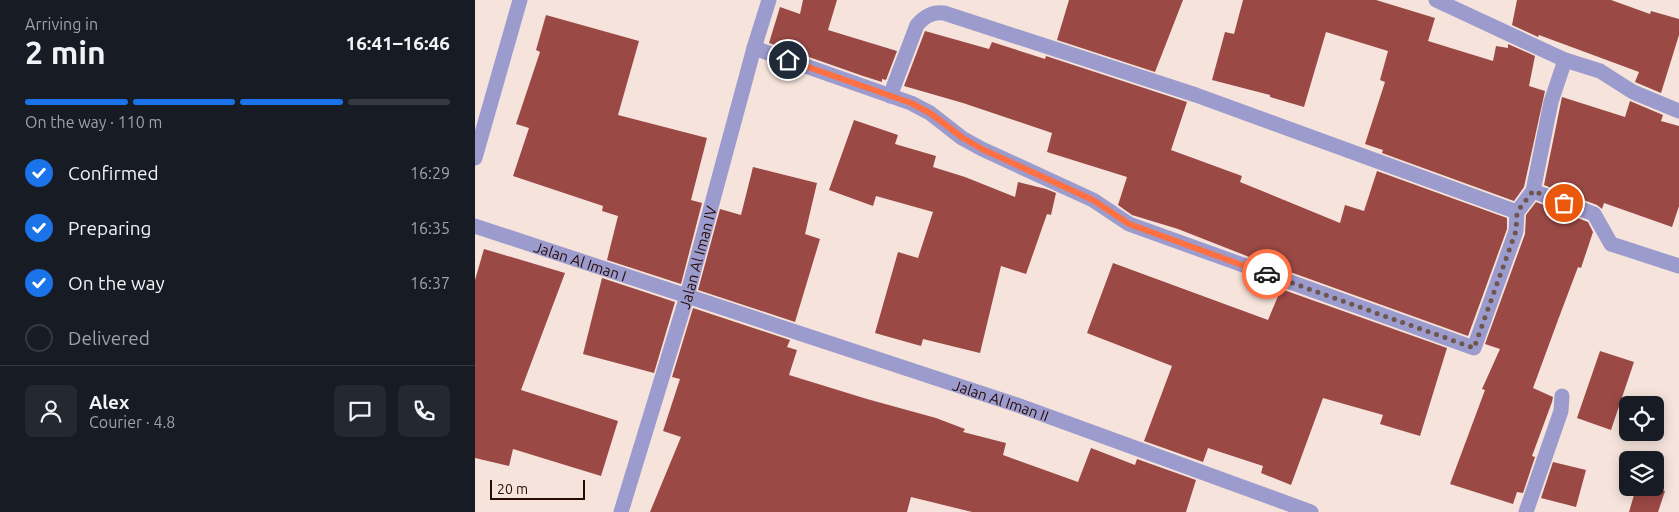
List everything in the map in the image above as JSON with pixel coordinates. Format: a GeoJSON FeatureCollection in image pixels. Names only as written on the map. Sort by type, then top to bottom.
{"type":"FeatureCollection","features":[{"type":"Feature","properties":{"kind":"street"},"geometry":{"type":"LineString","coordinates":[[475,158],[520,0]]}},
{"type":"Feature","properties":{"kind":"street","name":"Jalan Al Iman IV"},"geometry":{"type":"LineString","coordinates":[[621,512],[687,296],[754,48],[769,0]]}},
{"type":"Feature","properties":{"kind":"street"},"geometry":{"type":"LineString","coordinates":[[1436,0],[1565,60],[1600,71],[1633,92],[1679,111]]}},
{"type":"Feature","properties":{"kind":"street"},"geometry":{"type":"LineString","coordinates":[[890,96],[917,26],[923,18],[929,15],[944,13],[1196,95],[1517,212]]}},
{"type":"Feature","properties":{"kind":"street"},"geometry":{"type":"LineString","coordinates":[[754,48],[911,103],[930,113],[963,138],[990,153],[1093,200],[1129,224],[1474,348],[1516,231],[1517,212],[1533,191],[1551,102],[1565,60]]}},
{"type":"Feature","properties":{"kind":"street"},"geometry":{"type":"LineString","coordinates":[[1533,191],[1594,214],[1611,244],[1679,266]]}},
{"type":"Feature","properties":{"kind":"street","name":"Jalan Al Iman I"},"geometry":{"type":"LineString","coordinates":[[475,226],[687,296]]}},
{"type":"Feature","properties":{"kind":"street","name":"Jalan Al Iman II"},"geometry":{"type":"LineString","coordinates":[[687,296],[1020,406],[1311,512]]}},
{"type":"Feature","properties":{"kind":"street"},"geometry":{"type":"LineString","coordinates":[[1526,512],[1561,412],[1562,396]]}},
{"type":"Feature","properties":{"kind":"building"},"geometry":{"type":"Polygon","coordinates":[[[803,0],[837,0],[828,30],[897,51],[886,80],[882,79],[882,82],[863,76],[769,43],[780,7],[800,14],[803,0]]]}},
{"type":"Feature","properties":{"kind":"building"},"geometry":{"type":"Polygon","coordinates":[[[1069,0],[1183,0],[1155,72],[1057,40],[1069,0]]]}},
{"type":"Feature","properties":{"kind":"building"},"geometry":{"type":"Polygon","coordinates":[[[1243,0],[1376,0],[1435,18],[1428,41],[1493,61],[1496,46],[1508,48],[1508,44],[1535,56],[1529,86],[1545,91],[1524,187],[1514,201],[1382,153],[1383,150],[1365,144],[1385,82],[1380,80],[1388,51],[1326,32],[1304,107],[1270,97],[1270,95],[1212,80],[1225,32],[1234,34],[1243,0]]]}},
{"type":"Feature","properties":{"kind":"building"},"geometry":{"type":"Polygon","coordinates":[[[1517,0],[1611,0],[1650,14],[1651,11],[1679,19],[1679,35],[1661,93],[1635,82],[1639,72],[1539,35],[1538,37],[1512,25],[1517,0]]]}},
{"type":"Feature","properties":{"kind":"building"},"geometry":{"type":"Polygon","coordinates":[[[546,15],[639,41],[618,115],[707,138],[691,200],[702,203],[681,284],[607,260],[618,216],[602,211],[603,206],[513,176],[529,128],[516,124],[540,52],[536,50],[546,15]]]}},
{"type":"Feature","properties":{"kind":"building"},"geometry":{"type":"Polygon","coordinates":[[[925,31],[989,49],[992,42],[1045,59],[1046,56],[1187,102],[1171,150],[1242,176],[1240,182],[1340,223],[1345,205],[1364,211],[1377,171],[1507,218],[1507,229],[1468,336],[1257,260],[1178,229],[1132,215],[1118,205],[1127,177],[1047,152],[1052,133],[963,103],[904,86],[925,31]]]}},
{"type":"Feature","properties":{"kind":"building"},"geometry":{"type":"Polygon","coordinates":[[[1562,97],[1625,117],[1630,101],[1663,115],[1661,121],[1679,126],[1679,206],[1672,227],[1604,203],[1602,209],[1597,205],[1544,185],[1562,97]]]}},
{"type":"Feature","properties":{"kind":"building"},"geometry":{"type":"Polygon","coordinates":[[[854,120],[898,135],[895,144],[936,156],[933,167],[965,177],[1015,197],[1018,182],[1056,193],[1051,215],[1047,214],[1026,274],[1001,266],[980,353],[923,339],[921,346],[875,333],[898,252],[918,258],[933,212],[876,196],[873,206],[829,190],[854,120]]]}},
{"type":"Feature","properties":{"kind":"building"},"geometry":{"type":"Polygon","coordinates":[[[753,167],[817,183],[805,234],[820,239],[795,322],[698,290],[720,209],[741,215],[753,167]]]}},
{"type":"Feature","properties":{"kind":"building"},"geometry":{"type":"Polygon","coordinates":[[[1536,202],[1588,222],[1593,232],[1581,268],[1578,267],[1533,388],[1553,397],[1532,456],[1535,457],[1523,493],[1517,492],[1513,504],[1450,484],[1485,390],[1482,389],[1500,349],[1485,344],[1525,234],[1526,215],[1536,202]]]}},
{"type":"Feature","properties":{"kind":"building"},"geometry":{"type":"Polygon","coordinates":[[[484,249],[565,273],[521,390],[618,421],[601,476],[513,449],[509,466],[475,458],[475,280],[484,249]]]}},
{"type":"Feature","properties":{"kind":"building"},"geometry":{"type":"Polygon","coordinates":[[[1113,263],[1268,320],[1281,289],[1447,348],[1420,436],[1380,424],[1383,415],[1323,398],[1291,485],[1261,473],[1263,466],[1208,448],[1203,462],[1144,441],[1172,366],[1087,333],[1113,263]]]}},
{"type":"Feature","properties":{"kind":"building"},"geometry":{"type":"Polygon","coordinates":[[[602,278],[675,302],[654,373],[583,354],[602,278]]]}},
{"type":"Feature","properties":{"kind":"building"},"geometry":{"type":"Polygon","coordinates":[[[693,308],[790,340],[787,347],[797,350],[789,375],[936,418],[965,429],[963,432],[1006,443],[1003,455],[1078,482],[1091,448],[1135,465],[1137,459],[1196,480],[1186,512],[972,512],[911,497],[907,512],[650,512],[681,437],[663,431],[680,379],[672,377],[693,308]]]}},
{"type":"Feature","properties":{"kind":"building"},"geometry":{"type":"Polygon","coordinates":[[[1600,351],[1634,362],[1622,396],[1619,396],[1619,406],[1611,430],[1577,418],[1600,351]]]}},
{"type":"Feature","properties":{"kind":"building"},"geometry":{"type":"Polygon","coordinates":[[[1553,462],[1586,470],[1576,507],[1541,498],[1553,462]]]}},
{"type":"Feature","properties":{"kind":"building"},"geometry":{"type":"Polygon","coordinates":[[[1634,496],[1663,496],[1658,512],[1629,512],[1634,496]]]}},
{"type":"Feature","properties":{"kind":"way so far"},"geometry":{"type":"LineString","coordinates":[[1267,274],[1474,348],[1516,231],[1517,212],[1533,191],[1564,203]]}},
{"type":"Feature","properties":{"kind":"route"},"geometry":{"type":"LineString","coordinates":[[788,60],[911,103],[930,113],[963,138],[982,149],[1093,200],[1129,224],[1267,274]]}}]}
